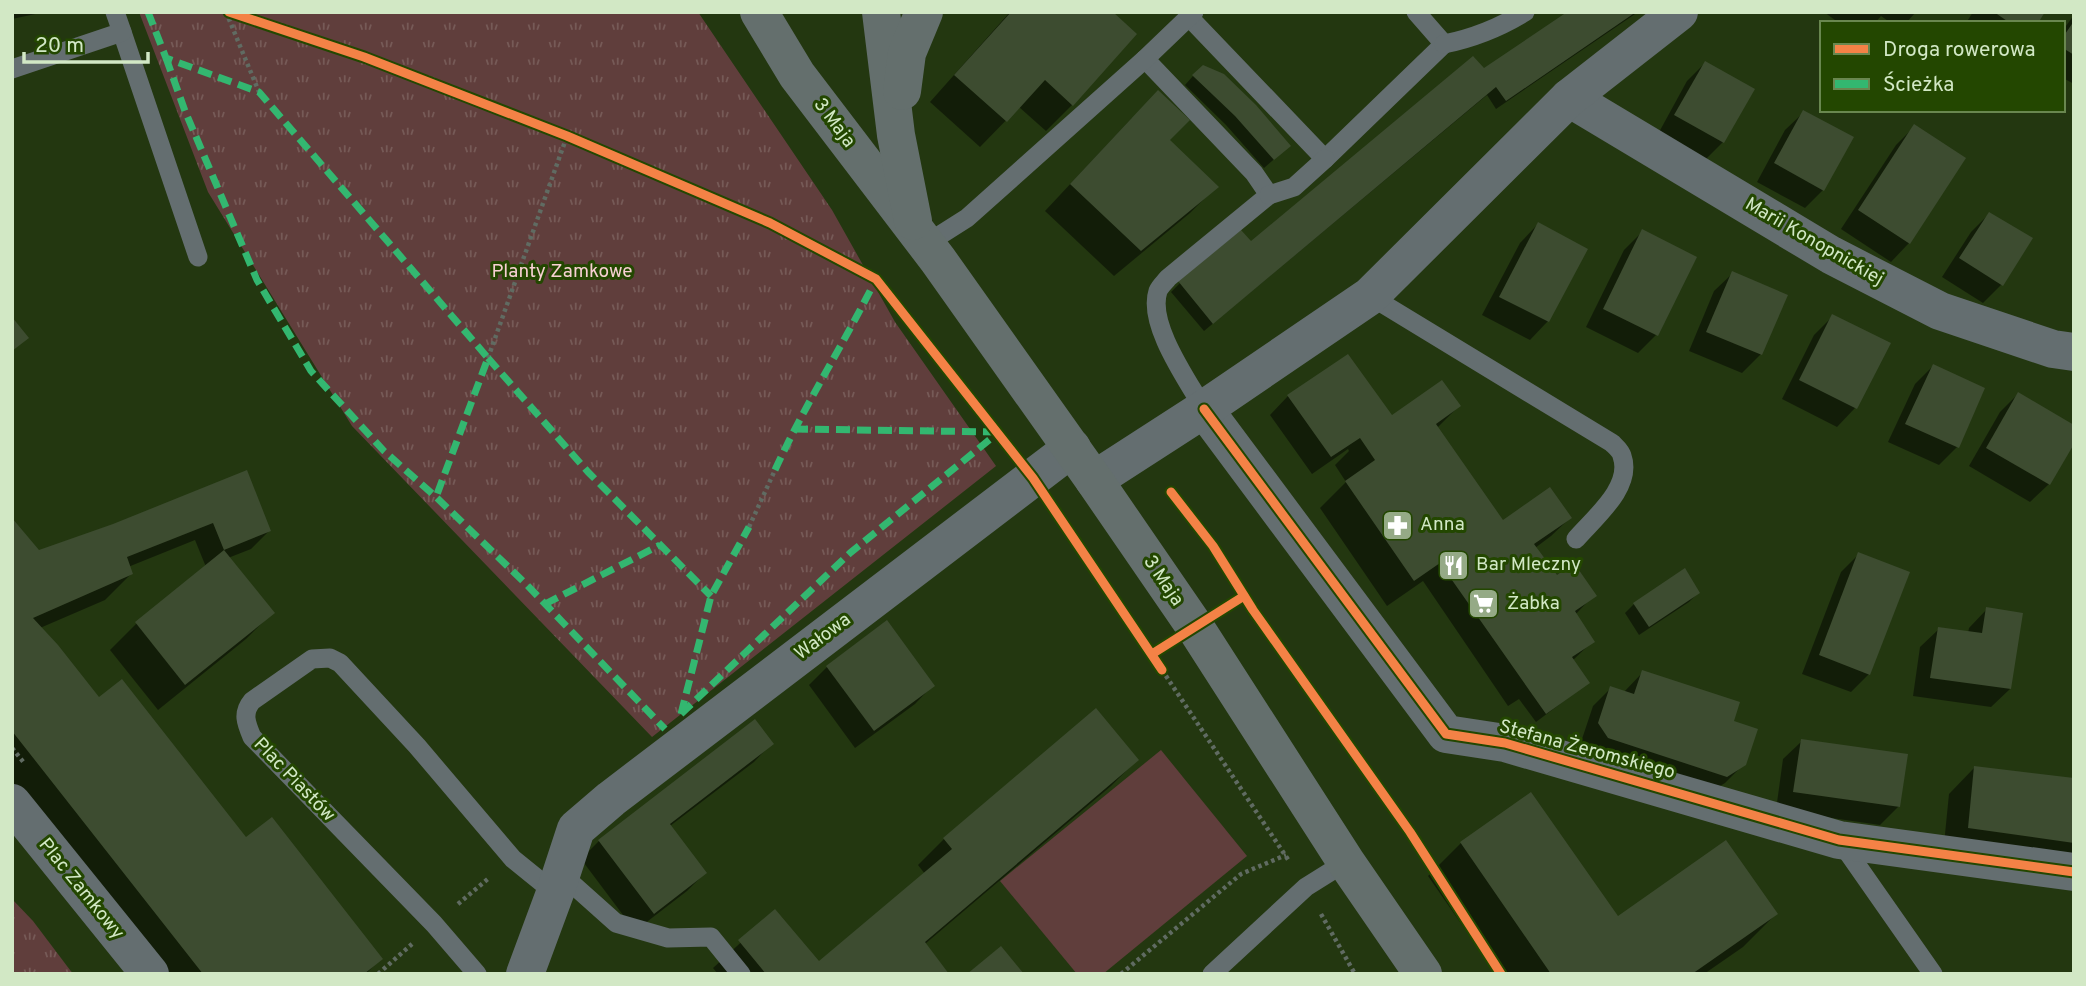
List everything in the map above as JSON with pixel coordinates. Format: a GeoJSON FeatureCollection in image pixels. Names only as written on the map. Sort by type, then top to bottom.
{"type":"FeatureCollection","features":[{"type":"Feature","properties":{"kind":"main road","name":"3 Maja"},"geometry":{"type":"LineString","coordinates":[[759,12],[797,75],[920,237],[1072,448],[1195,627],[1346,862],[1423,974]]}},
{"type":"Feature","properties":{"kind":"main road","name":"3 Maja"},"geometry":{"type":"LineString","coordinates":[[881,12],[896,135],[920,237]]}},
{"type":"Feature","properties":{"kind":"main road"},"geometry":{"type":"LineString","coordinates":[[896,135],[907,53],[924,12]]}},
{"type":"Feature","properties":{"kind":"street"},"geometry":{"type":"LineString","coordinates":[[1094,480],[1370,296],[1569,98],[1679,12]]}},
{"type":"Feature","properties":{"kind":"street","name":"Marii Konopnickiej"},"geometry":{"type":"LineString","coordinates":[[1569,98],[1831,255],[1940,311],[2053,349],[2074,352]]}},
{"type":"Feature","properties":{"kind":"street","name":"Stefana Żeromskiego"},"geometry":{"type":"LineString","coordinates":[[1204,409],[1446,734],[1505,743],[1839,840],[2074,872]]}},
{"type":"Feature","properties":{"kind":"street","name":"Wałowa"},"geometry":{"type":"LineString","coordinates":[[558,883],[576,829],[611,799],[1072,448]]}},
{"type":"Feature","properties":{"kind":"street","name":"Plac Zamkowy"},"geometry":{"type":"LineString","coordinates":[[12,803],[150,974]]}},
{"type":"Feature","properties":{"kind":"street"},"geometry":{"type":"LineString","coordinates":[[525,974],[558,883]]}},
{"type":"Feature","properties":{"kind":"lane"},"geometry":{"type":"LineString","coordinates":[[115,12],[198,257]]}},
{"type":"Feature","properties":{"kind":"lane"},"geometry":{"type":"LineString","coordinates":[[1416,12],[1444,44]]}},
{"type":"Feature","properties":{"kind":"lane"},"geometry":{"type":"LineString","coordinates":[[1204,409],[1165,340],[1156,309],[1158,290],[1168,278],[1269,195],[1294,187],[1444,44],[1470,39],[1525,12]]}},
{"type":"Feature","properties":{"kind":"lane"},"geometry":{"type":"LineString","coordinates":[[920,237],[967,218],[1191,15],[1325,159]]}},
{"type":"Feature","properties":{"kind":"lane"},"geometry":{"type":"LineString","coordinates":[[12,69],[122,32]]}},
{"type":"Feature","properties":{"kind":"lane"},"geometry":{"type":"LineString","coordinates":[[1145,59],[1254,173],[1269,195]]}},
{"type":"Feature","properties":{"kind":"lane"},"geometry":{"type":"LineString","coordinates":[[1370,296],[1612,443],[1622,454],[1624,469],[1619,487],[1576,539]]}},
{"type":"Feature","properties":{"kind":"lane","name":"Plac Piastów"},"geometry":{"type":"LineString","coordinates":[[477,974],[434,924],[252,737],[245,721],[246,708],[312,659],[330,658],[340,663],[417,746],[513,859],[558,883],[616,923],[667,938],[711,937],[741,974]]}},
{"type":"Feature","properties":{"kind":"lane"},"geometry":{"type":"LineString","coordinates":[[1839,840],[1933,974]]}},
{"type":"Feature","properties":{"kind":"lane"},"geometry":{"type":"LineString","coordinates":[[1212,974],[1306,887],[1346,862]]}},
{"type":"Feature","properties":{"kind":"path"},"geometry":{"type":"LineString","coordinates":[[226,12],[259,92]]}},
{"type":"Feature","properties":{"kind":"path"},"geometry":{"type":"LineString","coordinates":[[488,358],[567,136]]}},
{"type":"Feature","properties":{"kind":"path"},"geometry":{"type":"LineString","coordinates":[[749,527],[775,470]]}},
{"type":"Feature","properties":{"kind":"path"},"geometry":{"type":"LineString","coordinates":[[1121,974],[1241,874],[1286,855],[1162,670]]}},
{"type":"Feature","properties":{"kind":"green space","name":"Planty Zamkowe"},"geometry":{"type":"Polygon","coordinates":[[[139,12],[698,12],[832,210],[895,322],[996,466],[652,737],[352,426],[208,192],[139,12]]]}},
{"type":"Feature","properties":{"kind":"green space"},"geometry":{"type":"Polygon","coordinates":[[[1161,750],[1247,856],[1103,974],[1077,974],[1000,881],[1161,750]]]}},
{"type":"Feature","properties":{"kind":"green space"},"geometry":{"type":"Polygon","coordinates":[[[12,899],[33,921],[73,974],[12,974],[12,899]]]}},
{"type":"Feature","properties":{"kind":"building"},"geometry":{"type":"Polygon","coordinates":[[[1011,12],[1113,12],[1137,34],[1073,106],[1045,80],[1007,122],[954,75],[1011,12]]]}},
{"type":"Feature","properties":{"kind":"building"},"geometry":{"type":"Polygon","coordinates":[[[1567,12],[1636,12],[1506,101],[1496,87],[1213,324],[1178,281],[1241,230],[1251,241],[1473,56],[1484,68],[1567,12]]]}},
{"type":"Feature","properties":{"kind":"building"},"geometry":{"type":"Polygon","coordinates":[[[1994,12],[2045,12],[2039,21],[2007,21],[1994,12]]]}},
{"type":"Feature","properties":{"kind":"building"},"geometry":{"type":"Polygon","coordinates":[[[2074,21],[2074,55],[2065,49],[2065,34],[2074,21]]]}},
{"type":"Feature","properties":{"kind":"building"},"geometry":{"type":"Polygon","coordinates":[[[1705,61],[1755,89],[1724,143],[1674,115],[1705,61]]]}},
{"type":"Feature","properties":{"kind":"building"},"geometry":{"type":"Polygon","coordinates":[[[1203,65],[1224,74],[1256,105],[1291,146],[1274,160],[1235,116],[1192,75],[1203,65]]]}},
{"type":"Feature","properties":{"kind":"building"},"geometry":{"type":"Polygon","coordinates":[[[1158,90],[1190,120],[1170,140],[1219,187],[1141,251],[1070,184],[1158,90]]]}},
{"type":"Feature","properties":{"kind":"building"},"geometry":{"type":"Polygon","coordinates":[[[1803,110],[1854,137],[1824,191],[1774,163],[1803,110]]]}},
{"type":"Feature","properties":{"kind":"building"},"geometry":{"type":"Polygon","coordinates":[[[1914,124],[1966,158],[1910,244],[1858,210],[1914,124]]]}},
{"type":"Feature","properties":{"kind":"building"},"geometry":{"type":"Polygon","coordinates":[[[1989,212],[2033,238],[2003,286],[1959,258],[1989,212]]]}},
{"type":"Feature","properties":{"kind":"building"},"geometry":{"type":"Polygon","coordinates":[[[1538,222],[1588,249],[1549,322],[1499,297],[1538,222]]]}},
{"type":"Feature","properties":{"kind":"building"},"geometry":{"type":"Polygon","coordinates":[[[1642,229],[1697,257],[1658,336],[1603,309],[1642,229]]]}},
{"type":"Feature","properties":{"kind":"building"},"geometry":{"type":"Polygon","coordinates":[[[1732,271],[1788,295],[1762,355],[1706,332],[1732,271]]]}},
{"type":"Feature","properties":{"kind":"building"},"geometry":{"type":"Polygon","coordinates":[[[1832,314],[1891,343],[1857,409],[1799,380],[1832,314]]]}},
{"type":"Feature","properties":{"kind":"building"},"geometry":{"type":"Polygon","coordinates":[[[12,317],[29,338],[12,351],[12,317]]]}},
{"type":"Feature","properties":{"kind":"building"},"geometry":{"type":"Polygon","coordinates":[[[1348,354],[1392,415],[1442,380],[1461,406],[1436,424],[1503,520],[1550,487],[1572,518],[1534,544],[1557,575],[1574,563],[1597,596],[1575,611],[1595,642],[1572,657],[1590,683],[1546,714],[1440,563],[1414,581],[1345,481],[1375,460],[1360,438],[1331,457],[1287,395],[1348,354]]]}},
{"type":"Feature","properties":{"kind":"building"},"geometry":{"type":"Polygon","coordinates":[[[1933,364],[1985,388],[1959,448],[1905,424],[1933,364]]]}},
{"type":"Feature","properties":{"kind":"building"},"geometry":{"type":"Polygon","coordinates":[[[2018,392],[2074,425],[2074,444],[2050,485],[1986,448],[2018,392]]]}},
{"type":"Feature","properties":{"kind":"building"},"geometry":{"type":"Polygon","coordinates":[[[247,470],[271,531],[224,550],[213,523],[127,557],[133,574],[33,618],[99,697],[122,679],[246,837],[272,817],[383,959],[364,974],[203,974],[12,731],[12,518],[39,550],[113,524],[247,470]]]}},
{"type":"Feature","properties":{"kind":"building"},"geometry":{"type":"Polygon","coordinates":[[[224,550],[275,613],[185,685],[135,622],[224,550]]]}},
{"type":"Feature","properties":{"kind":"building"},"geometry":{"type":"Polygon","coordinates":[[[1858,552],[1910,572],[1870,675],[1819,655],[1858,552]]]}},
{"type":"Feature","properties":{"kind":"building"},"geometry":{"type":"Polygon","coordinates":[[[1685,568],[1700,593],[1649,627],[1633,603],[1685,568]]]}},
{"type":"Feature","properties":{"kind":"building"},"geometry":{"type":"Polygon","coordinates":[[[1986,607],[2023,613],[2011,689],[1930,678],[1938,627],[1982,633],[1986,607]]]}},
{"type":"Feature","properties":{"kind":"building"},"geometry":{"type":"Polygon","coordinates":[[[887,620],[935,686],[874,731],[826,666],[887,620]]]}},
{"type":"Feature","properties":{"kind":"building"},"geometry":{"type":"Polygon","coordinates":[[[1642,670],[1740,702],[1734,721],[1758,729],[1746,765],[1727,777],[1608,738],[1598,723],[1610,686],[1634,694],[1642,670]]]}},
{"type":"Feature","properties":{"kind":"building"},"geometry":{"type":"Polygon","coordinates":[[[1096,708],[1139,760],[925,942],[949,974],[766,974],[738,940],[775,909],[819,961],[952,849],[943,838],[1096,708]]]}},
{"type":"Feature","properties":{"kind":"building"},"geometry":{"type":"Polygon","coordinates":[[[755,719],[774,744],[670,824],[707,873],[654,914],[598,840],[755,719]]]}},
{"type":"Feature","properties":{"kind":"building"},"geometry":{"type":"Polygon","coordinates":[[[1801,739],[1908,754],[1900,807],[1793,792],[1801,739]]]}},
{"type":"Feature","properties":{"kind":"building"},"geometry":{"type":"Polygon","coordinates":[[[1974,766],[2074,778],[2074,843],[1968,828],[1974,766]]]}},
{"type":"Feature","properties":{"kind":"building"},"geometry":{"type":"Polygon","coordinates":[[[1531,792],[1618,916],[1726,840],[1778,914],[1692,974],[1551,974],[1460,842],[1531,792]]]}},
{"type":"Feature","properties":{"kind":"building"},"geometry":{"type":"Polygon","coordinates":[[[1001,946],[1024,974],[967,974],[1001,946]]]}},
{"type":"Feature","properties":{"kind":"marked path"},"geometry":{"type":"LineString","coordinates":[[148,12],[166,58],[259,92],[488,358],[436,497]]}},
{"type":"Feature","properties":{"kind":"marked path"},"geometry":{"type":"LineString","coordinates":[[166,58],[185,111],[257,280],[311,371],[384,451],[526,584],[665,729]]}},
{"type":"Feature","properties":{"kind":"marked path"},"geometry":{"type":"LineString","coordinates":[[775,470],[876,279]]}},
{"type":"Feature","properties":{"kind":"marked path"},"geometry":{"type":"LineString","coordinates":[[488,358],[588,472],[711,596]]}},
{"type":"Feature","properties":{"kind":"marked path"},"geometry":{"type":"LineString","coordinates":[[794,429],[999,432]]}},
{"type":"Feature","properties":{"kind":"marked path"},"geometry":{"type":"LineString","coordinates":[[681,714],[850,553],[999,432]]}},
{"type":"Feature","properties":{"kind":"marked path"},"geometry":{"type":"LineString","coordinates":[[681,714],[711,596],[749,527]]}},
{"type":"Feature","properties":{"kind":"marked path"},"geometry":{"type":"LineString","coordinates":[[545,604],[660,545]]}},
{"type":"Feature","properties":{"kind":"cycle path"},"geometry":{"type":"LineString","coordinates":[[229,12],[364,57],[567,136],[770,223],[876,279],[1033,478],[1162,670]]}},
{"type":"Feature","properties":{"kind":"cycle path"},"geometry":{"type":"LineString","coordinates":[[1204,409],[1446,734],[1505,743],[1839,840],[2074,872]]}},
{"type":"Feature","properties":{"kind":"cycle path"},"geometry":{"type":"LineString","coordinates":[[1171,492],[1213,546],[1253,610],[1410,832],[1501,974]]}},
{"type":"Feature","properties":{"kind":"cycle path"},"geometry":{"type":"LineString","coordinates":[[1152,654],[1244,596]]}},
{"type":"Feature","properties":{"kind":"place","name":"Anna"},"geometry":{"type":"Point","coordinates":[1397,525]}},
{"type":"Feature","properties":{"kind":"place","name":"Bar Mleczny"},"geometry":{"type":"Point","coordinates":[1453,565]}},
{"type":"Feature","properties":{"kind":"place","name":"Żabka"},"geometry":{"type":"Point","coordinates":[1484,604]}}]}
